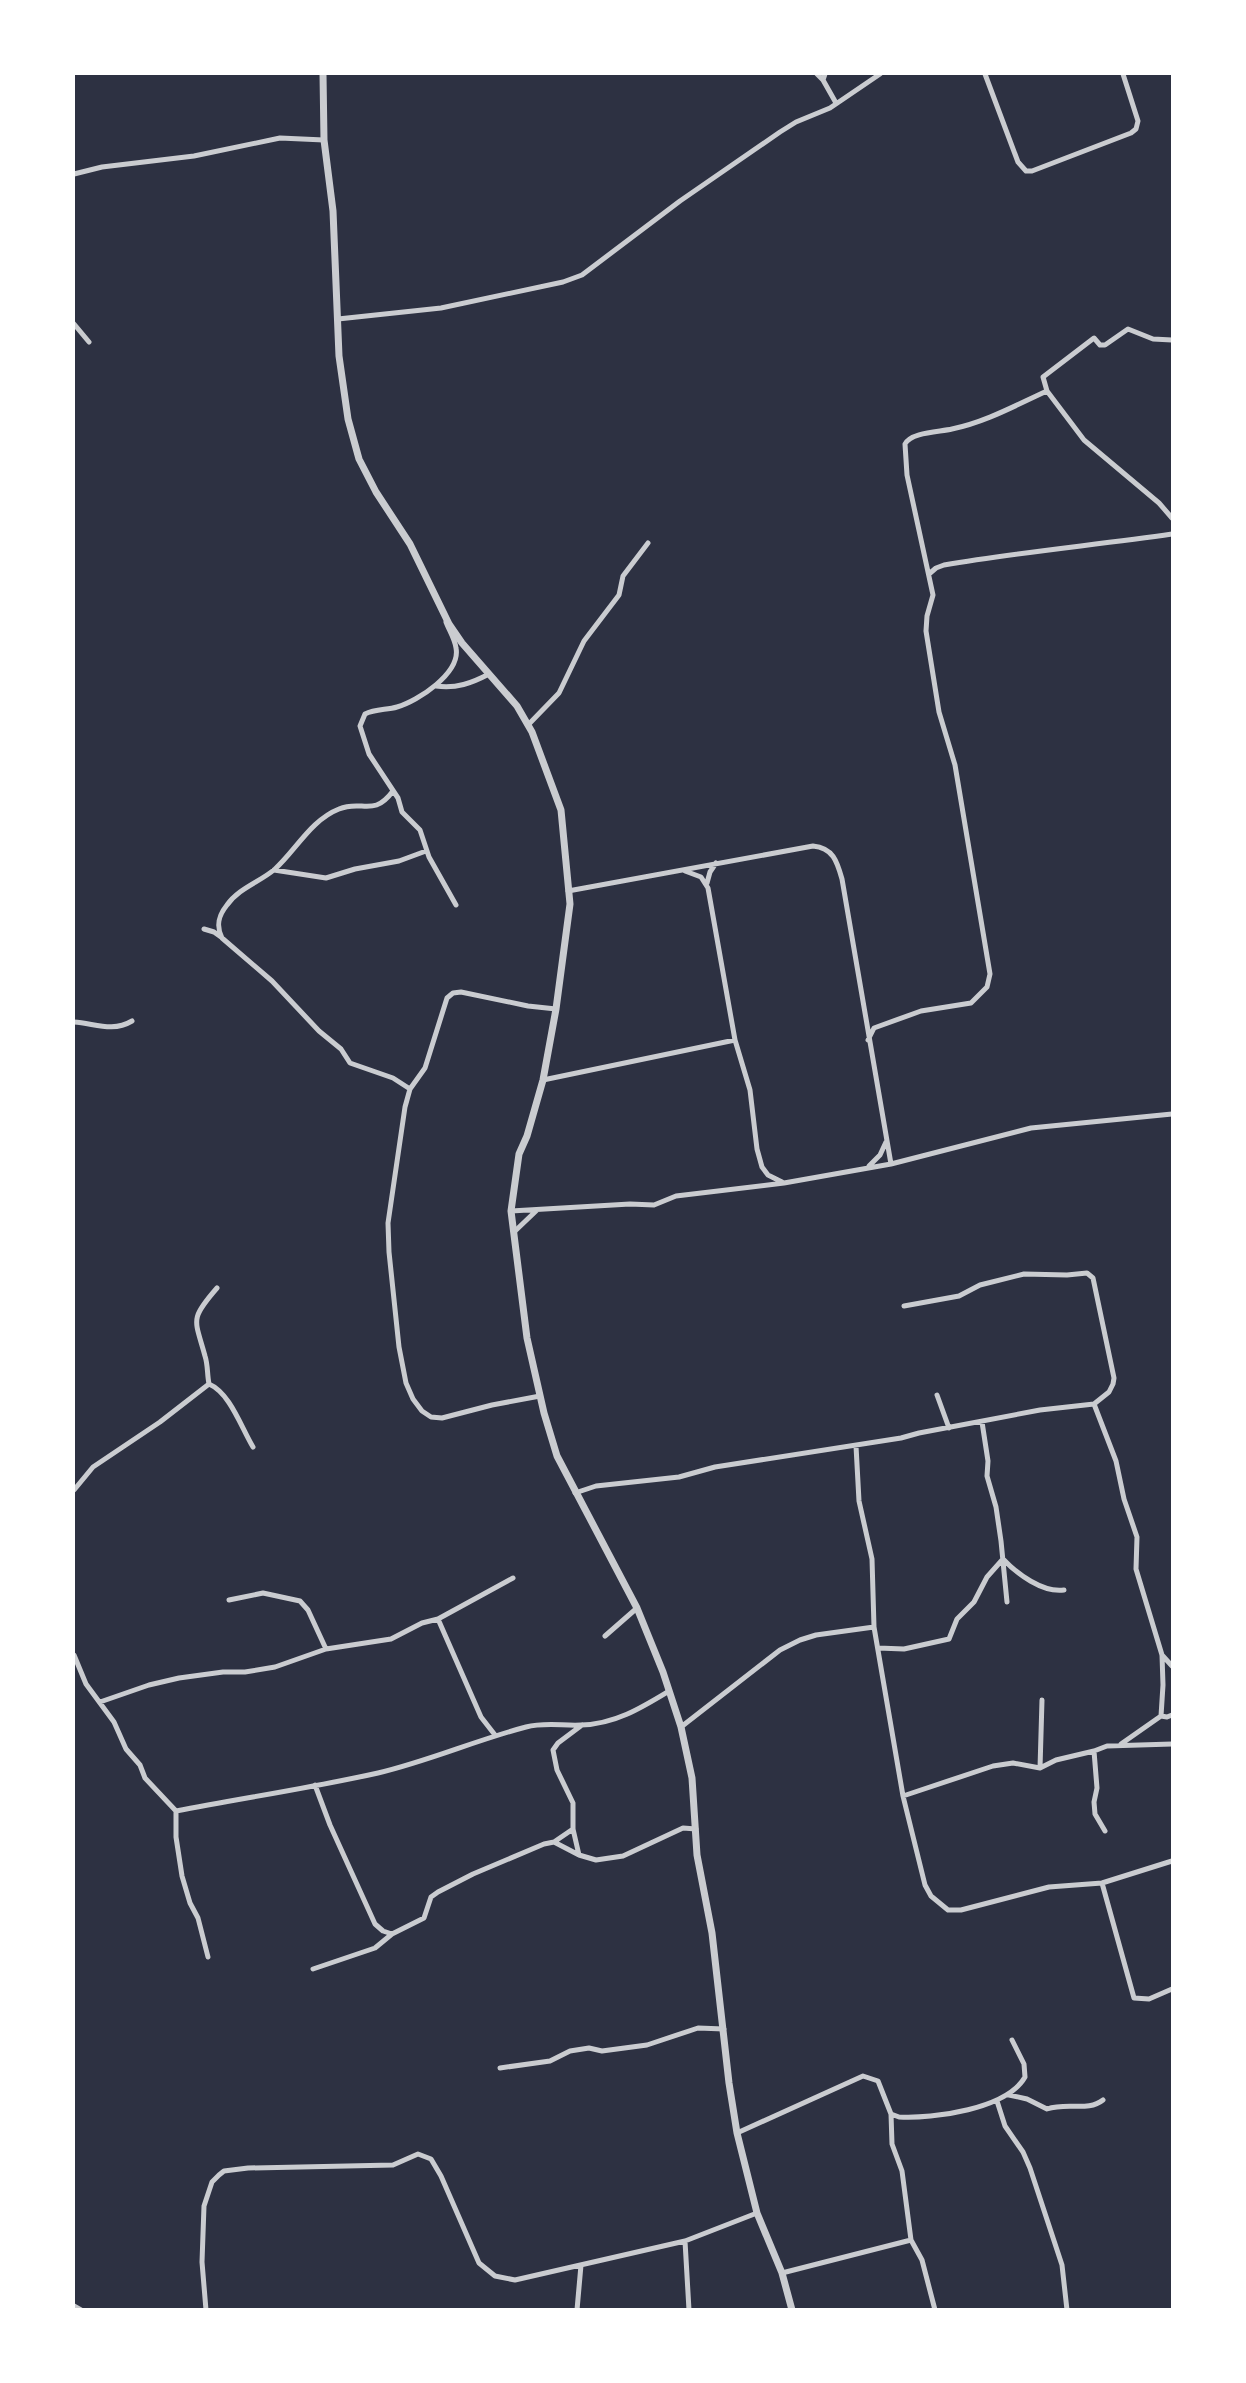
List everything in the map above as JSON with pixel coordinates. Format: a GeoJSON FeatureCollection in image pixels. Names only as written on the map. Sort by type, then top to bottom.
{"type":"FeatureCollection","features":[{"type":"Feature","properties":{"kind":"street"},"geometry":{"type":"LineString","coordinates":[[323,74],[324,140],[333,211],[342,388],[359,459],[376,492],[410,544],[441,609],[456,648],[449,670],[436,686],[400,706],[370,711],[362,719],[361,735],[369,754],[398,798],[402,812],[420,830],[426,851],[456,904]]}},
{"type":"Feature","properties":{"kind":"street"},"geometry":{"type":"LineString","coordinates":[[817,74],[824,77],[836,104]]}},
{"type":"Feature","properties":{"kind":"street"},"geometry":{"type":"LineString","coordinates":[[338,319],[441,308],[563,282],[582,275],[680,201],[780,132],[836,104],[880,74]]}},
{"type":"Feature","properties":{"kind":"street"},"geometry":{"type":"LineString","coordinates":[[985,74],[1018,162],[1026,171],[1032,171],[1113,141],[1136,129],[1138,121],[1123,74]]}},
{"type":"Feature","properties":{"kind":"street"},"geometry":{"type":"LineString","coordinates":[[74,174],[102,167],[194,156],[280,138],[324,140]]}},
{"type":"Feature","properties":{"kind":"street"},"geometry":{"type":"LineString","coordinates":[[74,324],[89,342]]}},
{"type":"Feature","properties":{"kind":"street"},"geometry":{"type":"LineString","coordinates":[[1173,340],[1153,339],[1128,329],[1105,345],[1100,345],[1094,338],[1043,377],[1047,391],[1084,440],[1159,503],[1173,518]]}},
{"type":"Feature","properties":{"kind":"street"},"geometry":{"type":"LineString","coordinates":[[868,1040],[874,1028],[894,1019],[921,1011],[971,1003],[987,987],[990,974],[956,765],[939,712],[926,632],[927,616],[933,595],[907,475],[906,441],[911,437],[956,428],[990,417],[1047,391]]}},
{"type":"Feature","properties":{"kind":"street"},"geometry":{"type":"LineString","coordinates":[[929,574],[944,565],[1009,554],[1067,549],[1173,534]]}},
{"type":"Feature","properties":{"kind":"street"},"geometry":{"type":"LineString","coordinates":[[528,725],[559,693],[584,641],[619,595],[623,576],[648,543]]}},
{"type":"Feature","properties":{"kind":"street"},"geometry":{"type":"LineString","coordinates":[[441,609],[462,643],[517,706],[528,725],[561,810],[570,904],[556,1009],[543,1080],[527,1136],[519,1154],[511,1211],[527,1338],[557,1456],[637,1608],[681,1727],[692,1778],[697,1855],[712,1933],[737,2133],[757,2213],[782,2273],[792,2310]]}},
{"type":"Feature","properties":{"kind":"street"},"geometry":{"type":"LineString","coordinates":[[436,686],[455,687],[472,683],[489,674]]}},
{"type":"Feature","properties":{"kind":"street"},"geometry":{"type":"LineString","coordinates":[[222,938],[218,922],[226,905],[236,894],[274,870],[308,832],[333,812],[349,806],[378,805],[385,802],[393,791]]}},
{"type":"Feature","properties":{"kind":"street"},"geometry":{"type":"LineString","coordinates":[[567,891],[813,846],[822,847],[835,857],[842,879],[891,1164]]}},
{"type":"Feature","properties":{"kind":"street"},"geometry":{"type":"LineString","coordinates":[[274,870],[326,878],[355,869],[399,861],[426,851]]}},
{"type":"Feature","properties":{"kind":"street"},"geometry":{"type":"LineString","coordinates":[[716,863],[710,872],[707,884],[735,1040],[750,1090],[757,1149],[762,1167],[768,1175],[784,1183]]}},
{"type":"Feature","properties":{"kind":"street"},"geometry":{"type":"LineString","coordinates":[[683,870],[697,874],[707,884]]}},
{"type":"Feature","properties":{"kind":"street"},"geometry":{"type":"LineString","coordinates":[[204,929],[222,938],[272,981],[319,1031],[341,1049],[350,1063],[393,1078],[410,1089]]}},
{"type":"Feature","properties":{"kind":"street"},"geometry":{"type":"LineString","coordinates":[[540,1396],[442,1418],[431,1417],[422,1411],[413,1399],[406,1383],[399,1347],[390,1280],[388,1223],[405,1107],[410,1089],[420,1079],[425,1068],[447,998],[453,993],[461,992],[528,1006],[556,1009]]}},
{"type":"Feature","properties":{"kind":"street"},"geometry":{"type":"LineString","coordinates":[[74,1022],[88,1026],[113,1028],[132,1021]]}},
{"type":"Feature","properties":{"kind":"street"},"geometry":{"type":"LineString","coordinates":[[543,1080],[735,1040]]}},
{"type":"Feature","properties":{"kind":"street"},"geometry":{"type":"LineString","coordinates":[[511,1211],[630,1204],[654,1205],[676,1196],[784,1183],[891,1164],[1031,1128],[1173,1114]]}},
{"type":"Feature","properties":{"kind":"street"},"geometry":{"type":"LineString","coordinates":[[866,1167],[880,1155],[886,1141]]}},
{"type":"Feature","properties":{"kind":"street"},"geometry":{"type":"LineString","coordinates":[[514,1232],[536,1211]]}},
{"type":"Feature","properties":{"kind":"street"},"geometry":{"type":"LineString","coordinates":[[575,1493],[596,1486],[679,1477],[715,1467],[856,1446],[1040,1410],[1094,1404],[1108,1392],[1113,1384],[1114,1378],[1093,1278],[1087,1273],[1024,1274],[980,1285],[959,1296],[904,1306]]}},
{"type":"Feature","properties":{"kind":"street"},"geometry":{"type":"LineString","coordinates":[[209,1384],[207,1361],[196,1331],[195,1320],[202,1305],[217,1288]]}},
{"type":"Feature","properties":{"kind":"street"},"geometry":{"type":"LineString","coordinates":[[209,1384],[217,1387],[227,1398],[253,1447]]}},
{"type":"Feature","properties":{"kind":"street"},"geometry":{"type":"LineString","coordinates":[[74,1490],[93,1467],[160,1422],[209,1384]]}},
{"type":"Feature","properties":{"kind":"street"},"geometry":{"type":"LineString","coordinates":[[937,1395],[949,1428]]}},
{"type":"Feature","properties":{"kind":"street"},"geometry":{"type":"LineString","coordinates":[[1094,1404],[1116,1461],[1124,1499],[1137,1537],[1136,1569],[1162,1655],[1161,1716]]}},
{"type":"Feature","properties":{"kind":"street"},"geometry":{"type":"LineString","coordinates":[[982,1422],[987,1476],[996,1507],[1007,1602]]}},
{"type":"Feature","properties":{"kind":"street"},"geometry":{"type":"LineString","coordinates":[[856,1446],[859,1501],[872,1559],[874,1627],[903,1796],[925,1885],[931,1896],[948,1910],[961,1910],[1049,1887],[1102,1882],[1173,1861]]}},
{"type":"Feature","properties":{"kind":"street"},"geometry":{"type":"LineString","coordinates":[[1003,1559],[1011,1567],[1050,1590],[1064,1590]]}},
{"type":"Feature","properties":{"kind":"street"},"geometry":{"type":"LineString","coordinates":[[878,1648],[904,1649],[949,1640],[957,1619],[974,1602],[987,1577],[1003,1559]]}},
{"type":"Feature","properties":{"kind":"street"},"geometry":{"type":"LineString","coordinates":[[100,1702],[149,1685],[179,1678],[275,1667],[326,1649],[391,1639],[422,1623],[438,1618],[513,1578]]}},
{"type":"Feature","properties":{"kind":"street"},"geometry":{"type":"LineString","coordinates":[[229,1600],[263,1593],[300,1601],[308,1610],[326,1649]]}},
{"type":"Feature","properties":{"kind":"street"},"geometry":{"type":"LineString","coordinates":[[605,1636],[637,1608]]}},
{"type":"Feature","properties":{"kind":"street"},"geometry":{"type":"LineString","coordinates":[[438,1618],[481,1718],[495,1735]]}},
{"type":"Feature","properties":{"kind":"street"},"geometry":{"type":"LineString","coordinates":[[681,1727],[780,1650],[816,1635],[874,1627]]}},
{"type":"Feature","properties":{"kind":"street"},"geometry":{"type":"LineString","coordinates":[[74,1655],[86,1684],[114,1722],[126,1749],[140,1765],[145,1778],[176,1811],[176,1838],[182,1876],[190,1903],[198,1918],[208,1957]]}},
{"type":"Feature","properties":{"kind":"street"},"geometry":{"type":"LineString","coordinates":[[1162,1655],[1173,1666]]}},
{"type":"Feature","properties":{"kind":"street"},"geometry":{"type":"LineString","coordinates":[[176,1811],[378,1773],[431,1758],[495,1735],[539,1724],[582,1725],[614,1720],[634,1712],[669,1691]]}},
{"type":"Feature","properties":{"kind":"street"},"geometry":{"type":"LineString","coordinates":[[1040,1768],[1042,1700]]}},
{"type":"Feature","properties":{"kind":"street"},"geometry":{"type":"LineString","coordinates":[[1121,1744],[1161,1716],[1173,1715]]}},
{"type":"Feature","properties":{"kind":"street"},"geometry":{"type":"LineString","coordinates":[[579,1855],[573,1829],[573,1803],[557,1770],[553,1750],[558,1743],[582,1725]]}},
{"type":"Feature","properties":{"kind":"street"},"geometry":{"type":"LineString","coordinates":[[903,1796],[993,1766],[1013,1763],[1024,1767],[1040,1768],[1056,1760],[1107,1746],[1173,1744]]}},
{"type":"Feature","properties":{"kind":"street"},"geometry":{"type":"LineString","coordinates":[[1094,1751],[1097,1788],[1094,1802],[1095,1814],[1105,1831]]}},
{"type":"Feature","properties":{"kind":"street"},"geometry":{"type":"LineString","coordinates":[[315,1785],[330,1825],[375,1924],[383,1931],[392,1934]]}},
{"type":"Feature","properties":{"kind":"street"},"geometry":{"type":"LineString","coordinates":[[554,1842],[579,1855],[596,1860],[623,1856],[683,1828],[696,1829]]}},
{"type":"Feature","properties":{"kind":"street"},"geometry":{"type":"LineString","coordinates":[[313,1969],[375,1948],[392,1934],[424,1918],[431,1897],[438,1892],[473,1874],[544,1844],[554,1842],[573,1829]]}},
{"type":"Feature","properties":{"kind":"street"},"geometry":{"type":"LineString","coordinates":[[1102,1882],[1134,1998],[1149,1999],[1171,1992]]}},
{"type":"Feature","properties":{"kind":"street"},"geometry":{"type":"LineString","coordinates":[[500,2068],[550,2061],[579,2049],[589,2048],[602,2051],[647,2045],[698,2028],[724,2029]]}},
{"type":"Feature","properties":{"kind":"street"},"geometry":{"type":"LineString","coordinates":[[891,2114],[911,2118],[958,2111],[997,2101],[1009,2095],[1022,2084],[1026,2072],[1012,2040]]}},
{"type":"Feature","properties":{"kind":"street"},"geometry":{"type":"LineString","coordinates":[[737,2133],[863,2076],[878,2082],[891,2114],[892,2144],[902,2171],[911,2240],[922,2260],[936,2310]]}},
{"type":"Feature","properties":{"kind":"street"},"geometry":{"type":"LineString","coordinates":[[1009,2095],[1027,2099],[1047,2109],[1060,2105],[1090,2107],[1103,2100]]}},
{"type":"Feature","properties":{"kind":"street"},"geometry":{"type":"LineString","coordinates":[[997,2101],[1005,2126],[1023,2152],[1030,2168],[1062,2265],[1067,2310]]}},
{"type":"Feature","properties":{"kind":"street"},"geometry":{"type":"LineString","coordinates":[[206,2310],[202,2262],[204,2206],[212,2182],[224,2171],[393,2165],[418,2154],[431,2159],[441,2176],[479,2263],[495,2276],[515,2280],[685,2241],[757,2213]]}},
{"type":"Feature","properties":{"kind":"street"},"geometry":{"type":"LineString","coordinates":[[782,2273],[911,2240]]}},
{"type":"Feature","properties":{"kind":"street"},"geometry":{"type":"LineString","coordinates":[[685,2241],[689,2310]]}},
{"type":"Feature","properties":{"kind":"street"},"geometry":{"type":"LineString","coordinates":[[577,2310],[581,2265]]}},
{"type":"Feature","properties":{"kind":"street"},"geometry":{"type":"LineString","coordinates":[[74,2306],[81,2310]]}}]}
